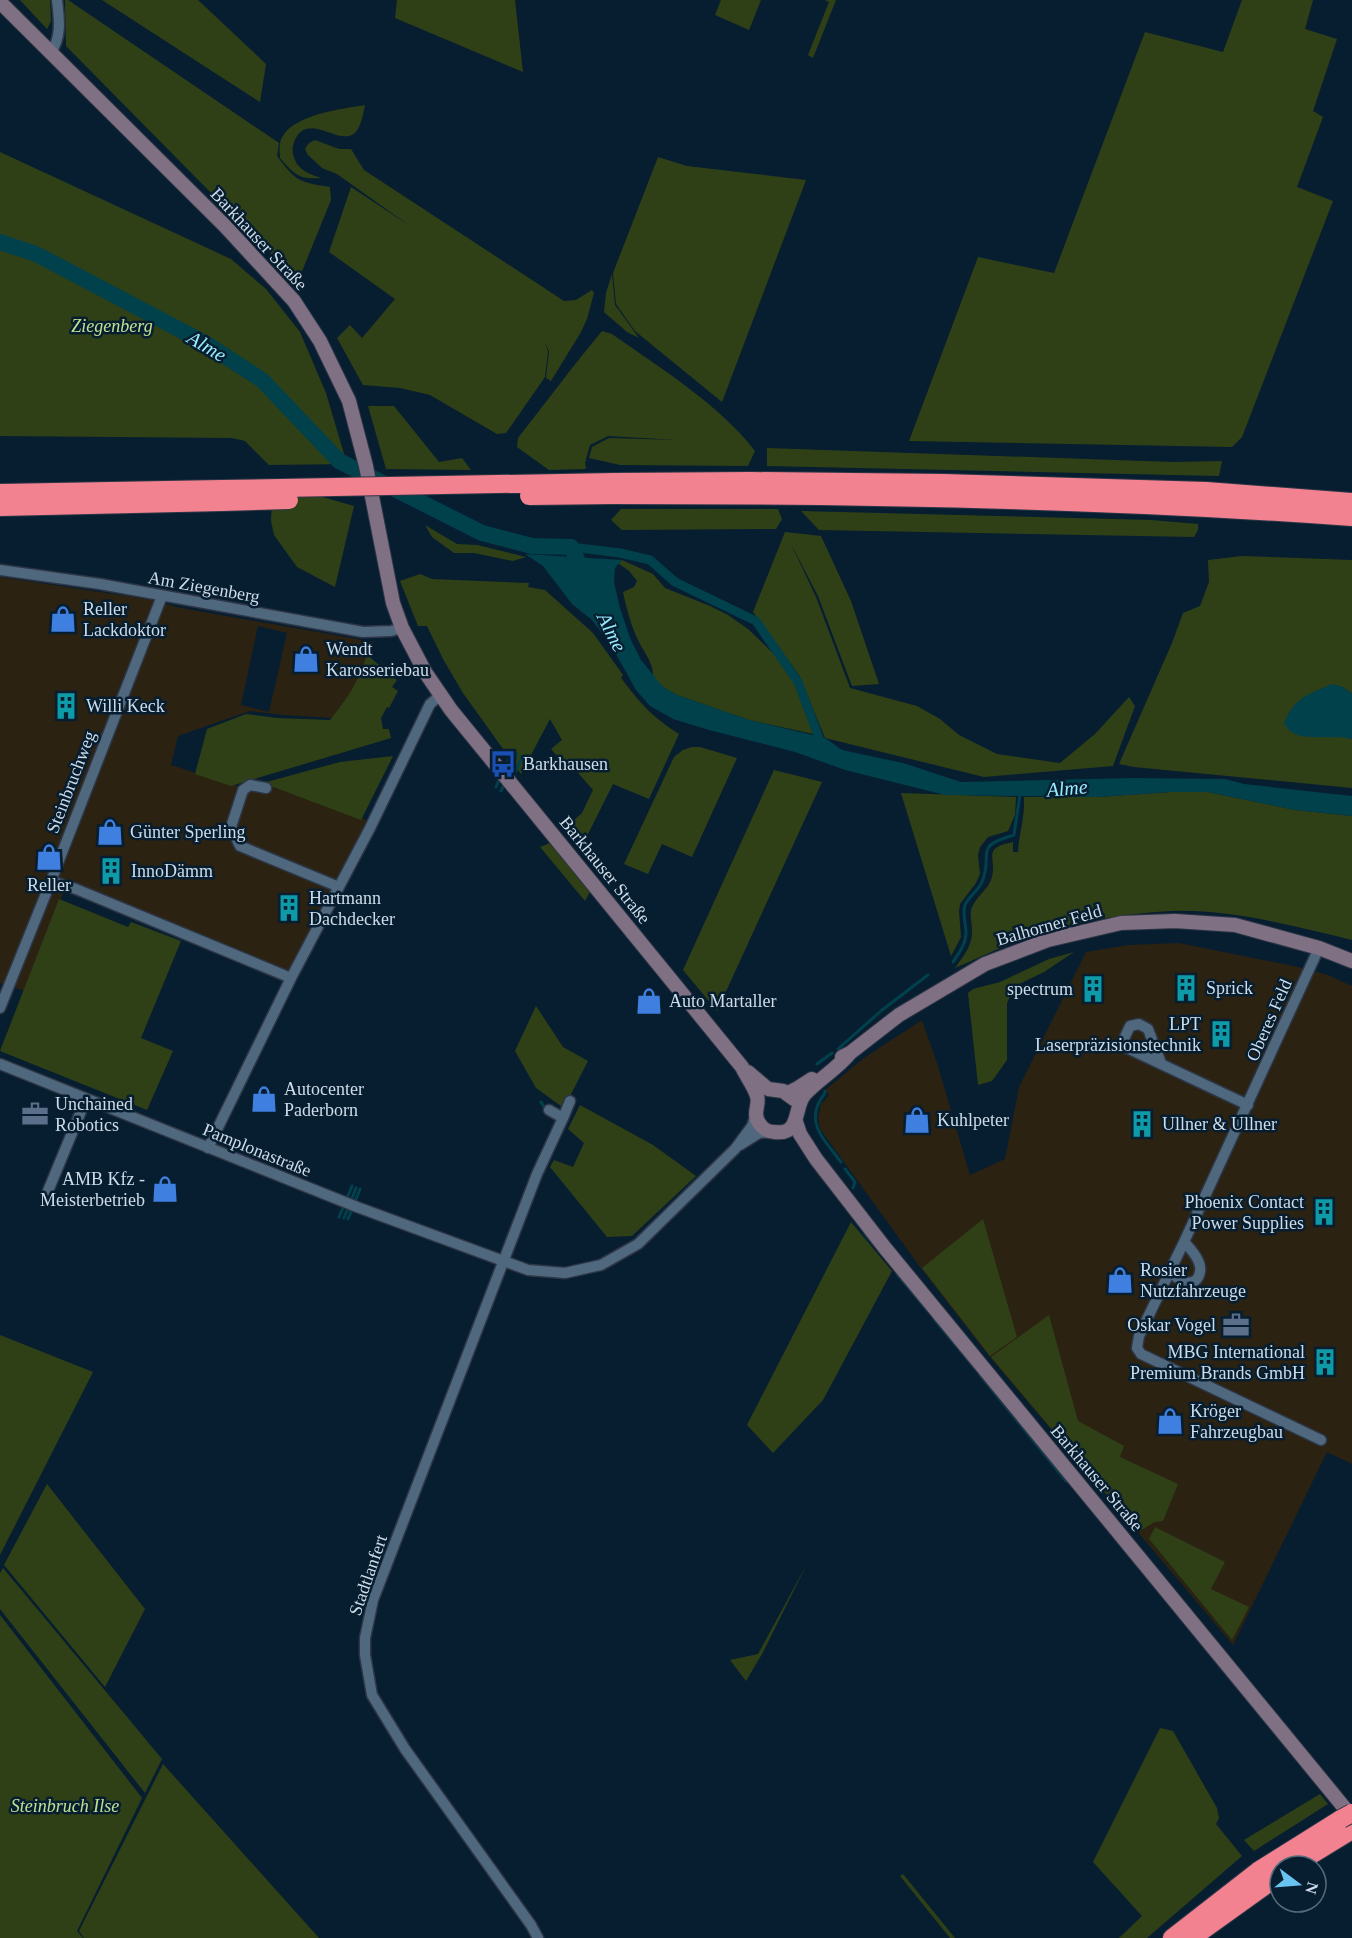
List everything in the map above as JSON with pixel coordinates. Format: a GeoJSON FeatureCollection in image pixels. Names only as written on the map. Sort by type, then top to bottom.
{"type":"FeatureCollection","features":[{"type":"Feature","properties":{"kind":"highway"},"geometry":{"type":"LineString","coordinates":[[0,493],[222,496],[613,489],[781,481],[943,483],[1206,491],[1352,502]]}},
{"type":"Feature","properties":{"kind":"highway"},"geometry":{"type":"LineString","coordinates":[[613,489],[767,495],[1127,503],[1352,517]]}},
{"type":"Feature","properties":{"kind":"highway"},"geometry":{"type":"LineString","coordinates":[[0,507],[222,496]]}},
{"type":"Feature","properties":{"kind":"highway"},"geometry":{"type":"LineString","coordinates":[[1308,1854],[1349,1822]]}},
{"type":"Feature","properties":{"kind":"highway"},"geometry":{"type":"LineString","coordinates":[[1300,1854],[1349,1822]]}},
{"type":"Feature","properties":{"kind":"highway"},"geometry":{"type":"LineString","coordinates":[[1172,1938],[1268,1875]]}},
{"type":"Feature","properties":{"kind":"highway"},"geometry":{"type":"LineString","coordinates":[[1191,1938],[1268,1876]]}},
{"type":"Feature","properties":{"kind":"street"},"geometry":{"type":"LineString","coordinates":[[51,52],[58,42],[57,0]]}},
{"type":"Feature","properties":{"kind":"street","name":"Barkhauser Straße"},"geometry":{"type":"LineString","coordinates":[[0,2],[225,226],[294,300],[320,341],[345,393],[366,466],[393,603],[402,628],[425,672],[441,695],[742,1067],[768,1089],[782,1091]]}},
{"type":"Feature","properties":{"kind":"street","name":"Am Ziegenberg"},"geometry":{"type":"LineString","coordinates":[[0,570],[100,584],[363,632],[391,631],[402,628]]}},
{"type":"Feature","properties":{"kind":"street","name":"Steinbruchweg"},"geometry":{"type":"LineString","coordinates":[[0,1008],[162,596]]}},
{"type":"Feature","properties":{"kind":"street"},"geometry":{"type":"LineString","coordinates":[[208,1148],[430,704],[441,695]]}},
{"type":"Feature","properties":{"kind":"street"},"geometry":{"type":"LineString","coordinates":[[266,788],[250,785],[243,790],[231,827],[240,846],[339,887]]}},
{"type":"Feature","properties":{"kind":"street"},"geometry":{"type":"LineString","coordinates":[[51,881],[76,889],[291,978]]}},
{"type":"Feature","properties":{"kind":"street","name":"Balhorner Feld"},"geometry":{"type":"LineString","coordinates":[[797,1116],[800,1100],[804,1095],[850,1053],[899,1015],[985,964],[1048,940],[1121,923],[1175,921],[1235,925],[1319,948],[1352,961]]}},
{"type":"Feature","properties":{"kind":"street","name":"Oberes Feld"},"geometry":{"type":"LineString","coordinates":[[1319,948],[1185,1242],[1138,1336],[1137,1348],[1141,1354],[1321,1440]]}},
{"type":"Feature","properties":{"kind":"street","name":"Balhorner Feld"},"geometry":{"type":"LineString","coordinates":[[782,1091],[798,1088],[850,1053]]}},
{"type":"Feature","properties":{"kind":"street"},"geometry":{"type":"LineString","coordinates":[[1161,1063],[1248,1105]]}},
{"type":"Feature","properties":{"kind":"street","name":"Pamplonastraße"},"geometry":{"type":"LineString","coordinates":[[0,1064],[208,1148],[528,1270],[565,1273],[601,1265],[638,1244],[735,1149]]}},
{"type":"Feature","properties":{"kind":"street","name":"Barkhauser Straße"},"geometry":{"type":"LineString","coordinates":[[742,1067],[757,1096],[756,1109]]}},
{"type":"Feature","properties":{"kind":"street"},"geometry":{"type":"LineString","coordinates":[[769,1091],[782,1091],[795,1101],[797,1116],[789,1129],[759,1133],[735,1149],[752,1126],[756,1109],[763,1096],[769,1091]]}},
{"type":"Feature","properties":{"kind":"street"},"geometry":{"type":"LineString","coordinates":[[48,1191],[86,1099]]}},
{"type":"Feature","properties":{"kind":"street"},"geometry":{"type":"LineString","coordinates":[[504,1262],[537,1174],[570,1101]]}},
{"type":"Feature","properties":{"kind":"street"},"geometry":{"type":"LineString","coordinates":[[756,1109],[756,1119],[763,1128],[777,1132]]}},
{"type":"Feature","properties":{"kind":"street"},"geometry":{"type":"LineString","coordinates":[[549,1110],[562,1118]]}},
{"type":"Feature","properties":{"kind":"street","name":"Barkhauser Straße"},"geometry":{"type":"LineString","coordinates":[[797,1116],[800,1134],[816,1160],[1349,1822]]}},
{"type":"Feature","properties":{"kind":"street","name":"Barkhauser Straße"},"geometry":{"type":"LineString","coordinates":[[777,1132],[794,1139],[816,1160]]}},
{"type":"Feature","properties":{"kind":"street"},"geometry":{"type":"LineString","coordinates":[[1170,1271],[1184,1282],[1194,1281],[1199,1275],[1200,1267],[1185,1242]]}},
{"type":"Feature","properties":{"kind":"street","name":"Stadtlanfert"},"geometry":{"type":"LineString","coordinates":[[504,1262],[373,1600],[365,1638],[365,1655],[372,1695],[378,1708],[538,1938]]}},
{"type":"Feature","properties":{"kind":"shaded area"},"geometry":{"type":"Polygon","coordinates":[[[0,577],[153,600],[176,607],[374,642],[356,690],[335,718],[250,711],[178,736],[171,765],[237,786],[257,779],[372,822],[295,975],[66,886],[25,991],[0,983],[0,577]],[[258,626],[241,705],[269,712],[287,633],[258,626]]]}},
{"type":"Feature","properties":{"kind":"shaded area"},"geometry":{"type":"Polygon","coordinates":[[[1179,943],[1298,967],[1328,975],[1352,986],[1352,1464],[1327,1452],[1233,1645],[990,1357],[920,1267],[820,1129],[818,1118],[821,1104],[829,1095],[825,1090],[864,1058],[922,1020],[970,1175],[1005,1159],[1019,1087],[1086,952],[1128,945],[1179,943]],[[1149,1539],[1232,1640],[1211,1589],[1224,1562],[1149,1539]]]}},
{"type":"Feature","properties":{"kind":"green space"},"geometry":{"type":"Polygon","coordinates":[[[20,0],[50,0],[51,21],[47,29],[20,0]]]}},
{"type":"Feature","properties":{"kind":"green space"},"geometry":{"type":"Polygon","coordinates":[[[65,0],[279,143],[277,156],[299,179],[311,184],[330,187],[331,200],[298,281],[66,46],[65,0]]]}},
{"type":"Feature","properties":{"kind":"green space"},"geometry":{"type":"Polygon","coordinates":[[[102,0],[198,0],[266,64],[260,102],[102,0]]]}},
{"type":"Feature","properties":{"kind":"green space"},"geometry":{"type":"Polygon","coordinates":[[[397,0],[515,0],[523,72],[395,18],[397,0]]]}},
{"type":"Feature","properties":{"kind":"green space"},"geometry":{"type":"Polygon","coordinates":[[[721,0],[761,0],[749,30],[715,15],[721,0]]]}},
{"type":"Feature","properties":{"kind":"green space"},"geometry":{"type":"Polygon","coordinates":[[[825,0],[836,0],[813,58],[808,55],[829,2],[825,0]]]}},
{"type":"Feature","properties":{"kind":"green space"},"geometry":{"type":"Polygon","coordinates":[[[1242,0],[1313,0],[1305,29],[1337,39],[1313,111],[1323,117],[1297,187],[1333,201],[1242,437],[1232,447],[909,441],[978,257],[1054,273],[1145,32],[1223,52],[1242,0]]]}},
{"type":"Feature","properties":{"kind":"green space"},"geometry":{"type":"Polygon","coordinates":[[[365,105],[360,126],[352,135],[337,135],[313,128],[299,133],[293,148],[296,161],[299,167],[321,178],[302,177],[280,158],[280,144],[284,134],[292,126],[329,111],[365,105]]]}},
{"type":"Feature","properties":{"kind":"green space"},"geometry":{"type":"Polygon","coordinates":[[[315,140],[339,149],[351,149],[364,170],[564,301],[576,300],[592,290],[594,293],[581,332],[551,381],[546,378],[549,351],[544,341],[548,351],[545,377],[506,433],[497,434],[430,395],[400,388],[363,385],[337,338],[350,325],[362,338],[395,299],[329,252],[351,187],[410,226],[337,174],[322,168],[305,149],[315,140]]]}},
{"type":"Feature","properties":{"kind":"green space","name":"Ziegenberg"},"geometry":{"type":"Polygon","coordinates":[[[0,152],[231,259],[266,289],[300,332],[326,393],[347,464],[269,465],[245,441],[232,438],[0,436],[0,152]]]}},
{"type":"Feature","properties":{"kind":"green space"},"geometry":{"type":"Polygon","coordinates":[[[658,157],[687,166],[806,180],[722,402],[635,331],[616,304],[613,273],[658,157]]]}},
{"type":"Feature","properties":{"kind":"green space"},"geometry":{"type":"Polygon","coordinates":[[[612,274],[615,305],[639,338],[627,332],[604,312],[606,293],[612,274]]]}},
{"type":"Feature","properties":{"kind":"green space"},"geometry":{"type":"Polygon","coordinates":[[[602,331],[612,334],[707,402],[755,451],[748,466],[620,465],[589,458],[592,447],[609,438],[677,440],[608,436],[590,445],[585,463],[586,469],[549,470],[517,447],[518,438],[602,331]]]}},
{"type":"Feature","properties":{"kind":"green space"},"geometry":{"type":"Polygon","coordinates":[[[368,406],[394,406],[439,462],[462,458],[471,470],[386,469],[368,406]]]}},
{"type":"Feature","properties":{"kind":"green space"},"geometry":{"type":"Polygon","coordinates":[[[767,448],[1173,462],[1222,461],[1219,476],[767,466],[767,448]]]}},
{"type":"Feature","properties":{"kind":"green space"},"geometry":{"type":"Polygon","coordinates":[[[273,483],[354,506],[335,587],[297,567],[274,535],[271,521],[273,483]]]}},
{"type":"Feature","properties":{"kind":"green space"},"geometry":{"type":"Polygon","coordinates":[[[621,509],[778,509],[782,519],[776,529],[622,530],[611,520],[621,509]]]}},
{"type":"Feature","properties":{"kind":"green space"},"geometry":{"type":"Polygon","coordinates":[[[801,511],[1151,520],[1198,524],[1198,530],[1194,537],[819,530],[801,511]]]}},
{"type":"Feature","properties":{"kind":"green space"},"geometry":{"type":"Polygon","coordinates":[[[425,525],[457,544],[477,545],[526,557],[513,561],[474,553],[454,553],[432,537],[425,525]]]}},
{"type":"Feature","properties":{"kind":"green space"},"geometry":{"type":"Polygon","coordinates":[[[785,532],[821,536],[851,601],[879,684],[852,686],[818,596],[790,542],[816,597],[850,688],[917,706],[940,719],[959,735],[997,754],[1060,763],[1095,734],[1129,697],[1135,706],[1113,766],[984,777],[825,738],[799,675],[753,612],[785,532]]]}},
{"type":"Feature","properties":{"kind":"green space"},"geometry":{"type":"Polygon","coordinates":[[[1242,556],[1352,560],[1352,694],[1343,687],[1313,737],[1352,739],[1352,788],[1119,764],[1183,613],[1200,606],[1209,582],[1208,560],[1242,556]]]}},
{"type":"Feature","properties":{"kind":"green space"},"geometry":{"type":"Polygon","coordinates":[[[622,560],[653,574],[665,588],[710,606],[748,629],[779,659],[795,683],[813,734],[749,720],[677,695],[663,687],[653,677],[651,663],[631,624],[623,592],[634,587],[637,581],[618,563],[622,560]]]}},
{"type":"Feature","properties":{"kind":"green space"},"geometry":{"type":"Polygon","coordinates":[[[420,574],[432,579],[529,583],[528,587],[545,590],[593,633],[623,675],[621,678],[635,695],[647,709],[679,734],[649,799],[613,784],[580,850],[564,829],[582,813],[593,790],[573,767],[570,771],[551,749],[562,740],[550,719],[521,774],[463,693],[427,626],[418,626],[400,581],[420,574]]]}},
{"type":"Feature","properties":{"kind":"green space"},"geometry":{"type":"Polygon","coordinates":[[[367,655],[397,680],[392,687],[398,691],[381,718],[383,729],[389,729],[391,738],[231,786],[195,774],[207,729],[246,714],[330,720],[352,689],[367,655]]]}},
{"type":"Feature","properties":{"kind":"green space"},"geometry":{"type":"Polygon","coordinates":[[[692,747],[700,747],[737,758],[692,857],[662,844],[648,874],[624,864],[674,757],[692,747]]]}},
{"type":"Feature","properties":{"kind":"green space"},"geometry":{"type":"Polygon","coordinates":[[[393,756],[361,820],[263,783],[340,762],[393,756]]]}},
{"type":"Feature","properties":{"kind":"green space"},"geometry":{"type":"Polygon","coordinates":[[[774,770],[822,782],[717,1011],[683,970],[774,770]]]}},
{"type":"Feature","properties":{"kind":"green space"},"geometry":{"type":"Polygon","coordinates":[[[1208,792],[1295,810],[1352,816],[1352,940],[1239,916],[1194,911],[1156,912],[1079,923],[1049,930],[955,968],[971,941],[972,907],[991,880],[993,851],[1013,842],[1013,852],[1018,852],[1024,797],[1098,797],[1208,792]]]}},
{"type":"Feature","properties":{"kind":"green space"},"geometry":{"type":"Polygon","coordinates":[[[901,793],[1016,797],[1015,815],[1008,831],[988,837],[980,847],[978,855],[980,874],[960,904],[961,937],[951,956],[901,793]]]}},
{"type":"Feature","properties":{"kind":"green space"},"geometry":{"type":"Polygon","coordinates":[[[550,843],[590,892],[585,901],[540,847],[550,843]]]}},
{"type":"Feature","properties":{"kind":"green space"},"geometry":{"type":"Polygon","coordinates":[[[59,899],[128,927],[131,922],[181,941],[141,1038],[173,1051],[147,1110],[0,1051],[59,899]]]}},
{"type":"Feature","properties":{"kind":"green space"},"geometry":{"type":"Polygon","coordinates":[[[1074,952],[1044,972],[1015,986],[1007,1003],[1007,1060],[992,1081],[978,1085],[968,993],[973,989],[1000,982],[1049,959],[1074,952]]]}},
{"type":"Feature","properties":{"kind":"green space"},"geometry":{"type":"Polygon","coordinates":[[[536,1006],[563,1047],[588,1061],[569,1098],[565,1097],[561,1106],[536,1088],[515,1051],[536,1006]]]}},
{"type":"Feature","properties":{"kind":"green space"},"geometry":{"type":"Polygon","coordinates":[[[580,1105],[653,1145],[696,1176],[632,1236],[607,1237],[550,1167],[554,1160],[573,1167],[584,1143],[568,1129],[580,1105]]]}},
{"type":"Feature","properties":{"kind":"green space"},"geometry":{"type":"Polygon","coordinates":[[[983,1219],[1017,1337],[990,1356],[922,1268],[983,1219]]]}},
{"type":"Feature","properties":{"kind":"green space"},"geometry":{"type":"Polygon","coordinates":[[[851,1222],[892,1271],[823,1400],[773,1453],[747,1425],[851,1222]]]}},
{"type":"Feature","properties":{"kind":"green space"},"geometry":{"type":"Polygon","coordinates":[[[1049,1315],[1078,1421],[1124,1446],[1120,1457],[1178,1484],[1163,1521],[1155,1522],[1138,1532],[991,1357],[1049,1315]]]}},
{"type":"Feature","properties":{"kind":"green space"},"geometry":{"type":"Polygon","coordinates":[[[0,1335],[93,1372],[0,1555],[0,1335]]]}},
{"type":"Feature","properties":{"kind":"green space"},"geometry":{"type":"Polygon","coordinates":[[[47,1484],[145,1609],[105,1687],[4,1565],[47,1484]]]}},
{"type":"Feature","properties":{"kind":"green space"},"geometry":{"type":"Polygon","coordinates":[[[1155,1527],[1225,1562],[1211,1589],[1249,1607],[1232,1640],[1149,1539],[1155,1527]]]}},
{"type":"Feature","properties":{"kind":"green space"},"geometry":{"type":"Polygon","coordinates":[[[808,1562],[746,1681],[730,1660],[758,1654],[808,1562]]]}},
{"type":"Feature","properties":{"kind":"green space"},"geometry":{"type":"Polygon","coordinates":[[[3,1568],[162,1759],[145,1793],[0,1609],[0,1573],[3,1568]]]}},
{"type":"Feature","properties":{"kind":"green space","name":"Steinbruch Ilse"},"geometry":{"type":"Polygon","coordinates":[[[0,1615],[142,1798],[77,1931],[83,1938],[0,1938],[0,1615]]]}},
{"type":"Feature","properties":{"kind":"green space"},"geometry":{"type":"Polygon","coordinates":[[[1160,1728],[1173,1731],[1217,1808],[1219,1818],[1216,1824],[1242,1856],[1147,1938],[1119,1938],[1142,1916],[1093,1862],[1160,1728]]]}},
{"type":"Feature","properties":{"kind":"green space"},"geometry":{"type":"Polygon","coordinates":[[[163,1764],[319,1938],[84,1938],[79,1931],[163,1764]]]}},
{"type":"Feature","properties":{"kind":"green space"},"geometry":{"type":"Polygon","coordinates":[[[1320,1794],[1328,1804],[1254,1851],[1244,1840],[1320,1794]]]}},
{"type":"Feature","properties":{"kind":"green space"},"geometry":{"type":"Polygon","coordinates":[[[903,1874],[955,1938],[950,1938],[900,1876],[903,1874]]]}},
{"type":"Feature","properties":{"kind":"water"},"geometry":{"type":"Polygon","coordinates":[[[525,554],[622,560],[615,568],[614,582],[620,608],[630,638],[641,660],[663,687],[677,695],[749,720],[825,738],[842,750],[903,763],[961,782],[1132,778],[1225,779],[1244,784],[1352,796],[1352,816],[1295,810],[1208,792],[1098,797],[945,795],[845,770],[795,752],[673,719],[650,706],[636,690],[612,647],[592,620],[572,604],[543,566],[525,554]]]}},
{"type":"Feature","properties":{"kind":"water"},"geometry":{"type":"Polygon","coordinates":[[[1333,684],[1343,687],[1352,694],[1352,739],[1303,736],[1290,731],[1284,723],[1293,707],[1309,694],[1333,684]]]}},
{"type":"Feature","properties":{"kind":"waterway","name":"Alme"},"geometry":{"type":"LineString","coordinates":[[0,242],[36,254],[205,343],[262,380],[339,461],[482,533],[532,546],[571,547],[585,576]]}},
{"type":"Feature","properties":{"kind":"waterway"},"geometry":{"type":"LineString","coordinates":[[571,547],[620,553],[650,560],[675,582],[756,621],[798,682],[822,746]]}},
{"type":"Feature","properties":{"kind":"waterway"},"geometry":{"type":"LineString","coordinates":[[504,769],[512,752]]}},
{"type":"Feature","properties":{"kind":"waterway"},"geometry":{"type":"LineString","coordinates":[[509,773],[517,754]]}},
{"type":"Feature","properties":{"kind":"waterway"},"geometry":{"type":"LineString","coordinates":[[512,780],[522,757]]}},
{"type":"Feature","properties":{"kind":"waterway"},"geometry":{"type":"LineString","coordinates":[[496,787],[500,778]]}},
{"type":"Feature","properties":{"kind":"waterway"},"geometry":{"type":"LineString","coordinates":[[501,791],[505,782]]}},
{"type":"Feature","properties":{"kind":"waterway"},"geometry":{"type":"LineString","coordinates":[[953,962],[966,937],[965,905],[982,882],[989,847],[1001,839],[1014,835],[1020,794]]}},
{"type":"Feature","properties":{"kind":"waterway"},"geometry":{"type":"LineString","coordinates":[[838,1049],[882,1010],[928,975]]}},
{"type":"Feature","properties":{"kind":"waterway"},"geometry":{"type":"LineString","coordinates":[[817,1064],[832,1053]]}},
{"type":"Feature","properties":{"kind":"waterway"},"geometry":{"type":"LineString","coordinates":[[825,1091],[816,1112],[816,1121],[822,1137],[841,1162]]}},
{"type":"Feature","properties":{"kind":"waterway"},"geometry":{"type":"LineString","coordinates":[[541,1102],[544,1107]]}},
{"type":"Feature","properties":{"kind":"waterway"},"geometry":{"type":"LineString","coordinates":[[845,1169],[855,1182],[853,1188]]}},
{"type":"Feature","properties":{"kind":"waterway"},"geometry":{"type":"LineString","coordinates":[[339,1217],[352,1186]]}},
{"type":"Feature","properties":{"kind":"waterway"},"geometry":{"type":"LineString","coordinates":[[344,1218],[356,1188]]}},
{"type":"Feature","properties":{"kind":"waterway"},"geometry":{"type":"LineString","coordinates":[[348,1219],[360,1189]]}},
{"type":"Feature","properties":{"kind":"waterway"},"geometry":{"type":"LineString","coordinates":[[865,1234],[881,1253]]}},
{"type":"Feature","properties":{"kind":"waterway"},"geometry":{"type":"LineString","coordinates":[[897,1274],[928,1311]]}},
{"type":"Feature","properties":{"kind":"waterway"},"geometry":{"type":"LineString","coordinates":[[934,1319],[974,1367]]}},
{"type":"Feature","properties":{"kind":"waterway"},"geometry":{"type":"LineString","coordinates":[[980,1375],[1066,1481]]}},
{"type":"Feature","properties":{"kind":"place","name":"Reller Lackdoktor"},"geometry":{"type":"Point","coordinates":[63,619]}},
{"type":"Feature","properties":{"kind":"place","name":"Wendt Karosseriebau"},"geometry":{"type":"Point","coordinates":[306,659]}},
{"type":"Feature","properties":{"kind":"place","name":"Willi Keck"},"geometry":{"type":"Point","coordinates":[66,706]}},
{"type":"Feature","properties":{"kind":"place","name":"Barkhausen"},"geometry":{"type":"Point","coordinates":[503,764]}},
{"type":"Feature","properties":{"kind":"place","name":"Günter Sperling"},"geometry":{"type":"Point","coordinates":[110,832]}},
{"type":"Feature","properties":{"kind":"place","name":"Reller"},"geometry":{"type":"Point","coordinates":[49,857]}},
{"type":"Feature","properties":{"kind":"place","name":"InnoDämm"},"geometry":{"type":"Point","coordinates":[111,871]}},
{"type":"Feature","properties":{"kind":"place","name":"Hartmann Dachdecker"},"geometry":{"type":"Point","coordinates":[289,908]}},
{"type":"Feature","properties":{"kind":"place","name":"Sprick"},"geometry":{"type":"Point","coordinates":[1186,988]}},
{"type":"Feature","properties":{"kind":"place","name":"spectrum"},"geometry":{"type":"Point","coordinates":[1093,989]}},
{"type":"Feature","properties":{"kind":"place","name":"Auto Martaller"},"geometry":{"type":"Point","coordinates":[649,1001]}},
{"type":"Feature","properties":{"kind":"place","name":"LPT Laserpräzisionstechnik"},"geometry":{"type":"Point","coordinates":[1221,1034]}},
{"type":"Feature","properties":{"kind":"place","name":"Autocenter Paderborn"},"geometry":{"type":"Point","coordinates":[264,1099]}},
{"type":"Feature","properties":{"kind":"place","name":"Unchained Robotics"},"geometry":{"type":"Point","coordinates":[35,1114]}},
{"type":"Feature","properties":{"kind":"place","name":"Kuhlpeter"},"geometry":{"type":"Point","coordinates":[917,1120]}},
{"type":"Feature","properties":{"kind":"place","name":"Ullner & Ullner"},"geometry":{"type":"Point","coordinates":[1142,1124]}},
{"type":"Feature","properties":{"kind":"place","name":"AMB Kfz - Meisterbetrieb"},"geometry":{"type":"Point","coordinates":[165,1189]}},
{"type":"Feature","properties":{"kind":"place","name":"Phoenix Contact Power Supplies"},"geometry":{"type":"Point","coordinates":[1324,1212]}},
{"type":"Feature","properties":{"kind":"place","name":"Rosier Nutzfahrzeuge"},"geometry":{"type":"Point","coordinates":[1120,1280]}},
{"type":"Feature","properties":{"kind":"place","name":"Oskar Vogel"},"geometry":{"type":"Point","coordinates":[1236,1325]}},
{"type":"Feature","properties":{"kind":"place","name":"MBG International Premium Brands GmbH"},"geometry":{"type":"Point","coordinates":[1325,1362]}},
{"type":"Feature","properties":{"kind":"place","name":"Kröger Fahrzeugbau"},"geometry":{"type":"Point","coordinates":[1170,1421]}}]}
